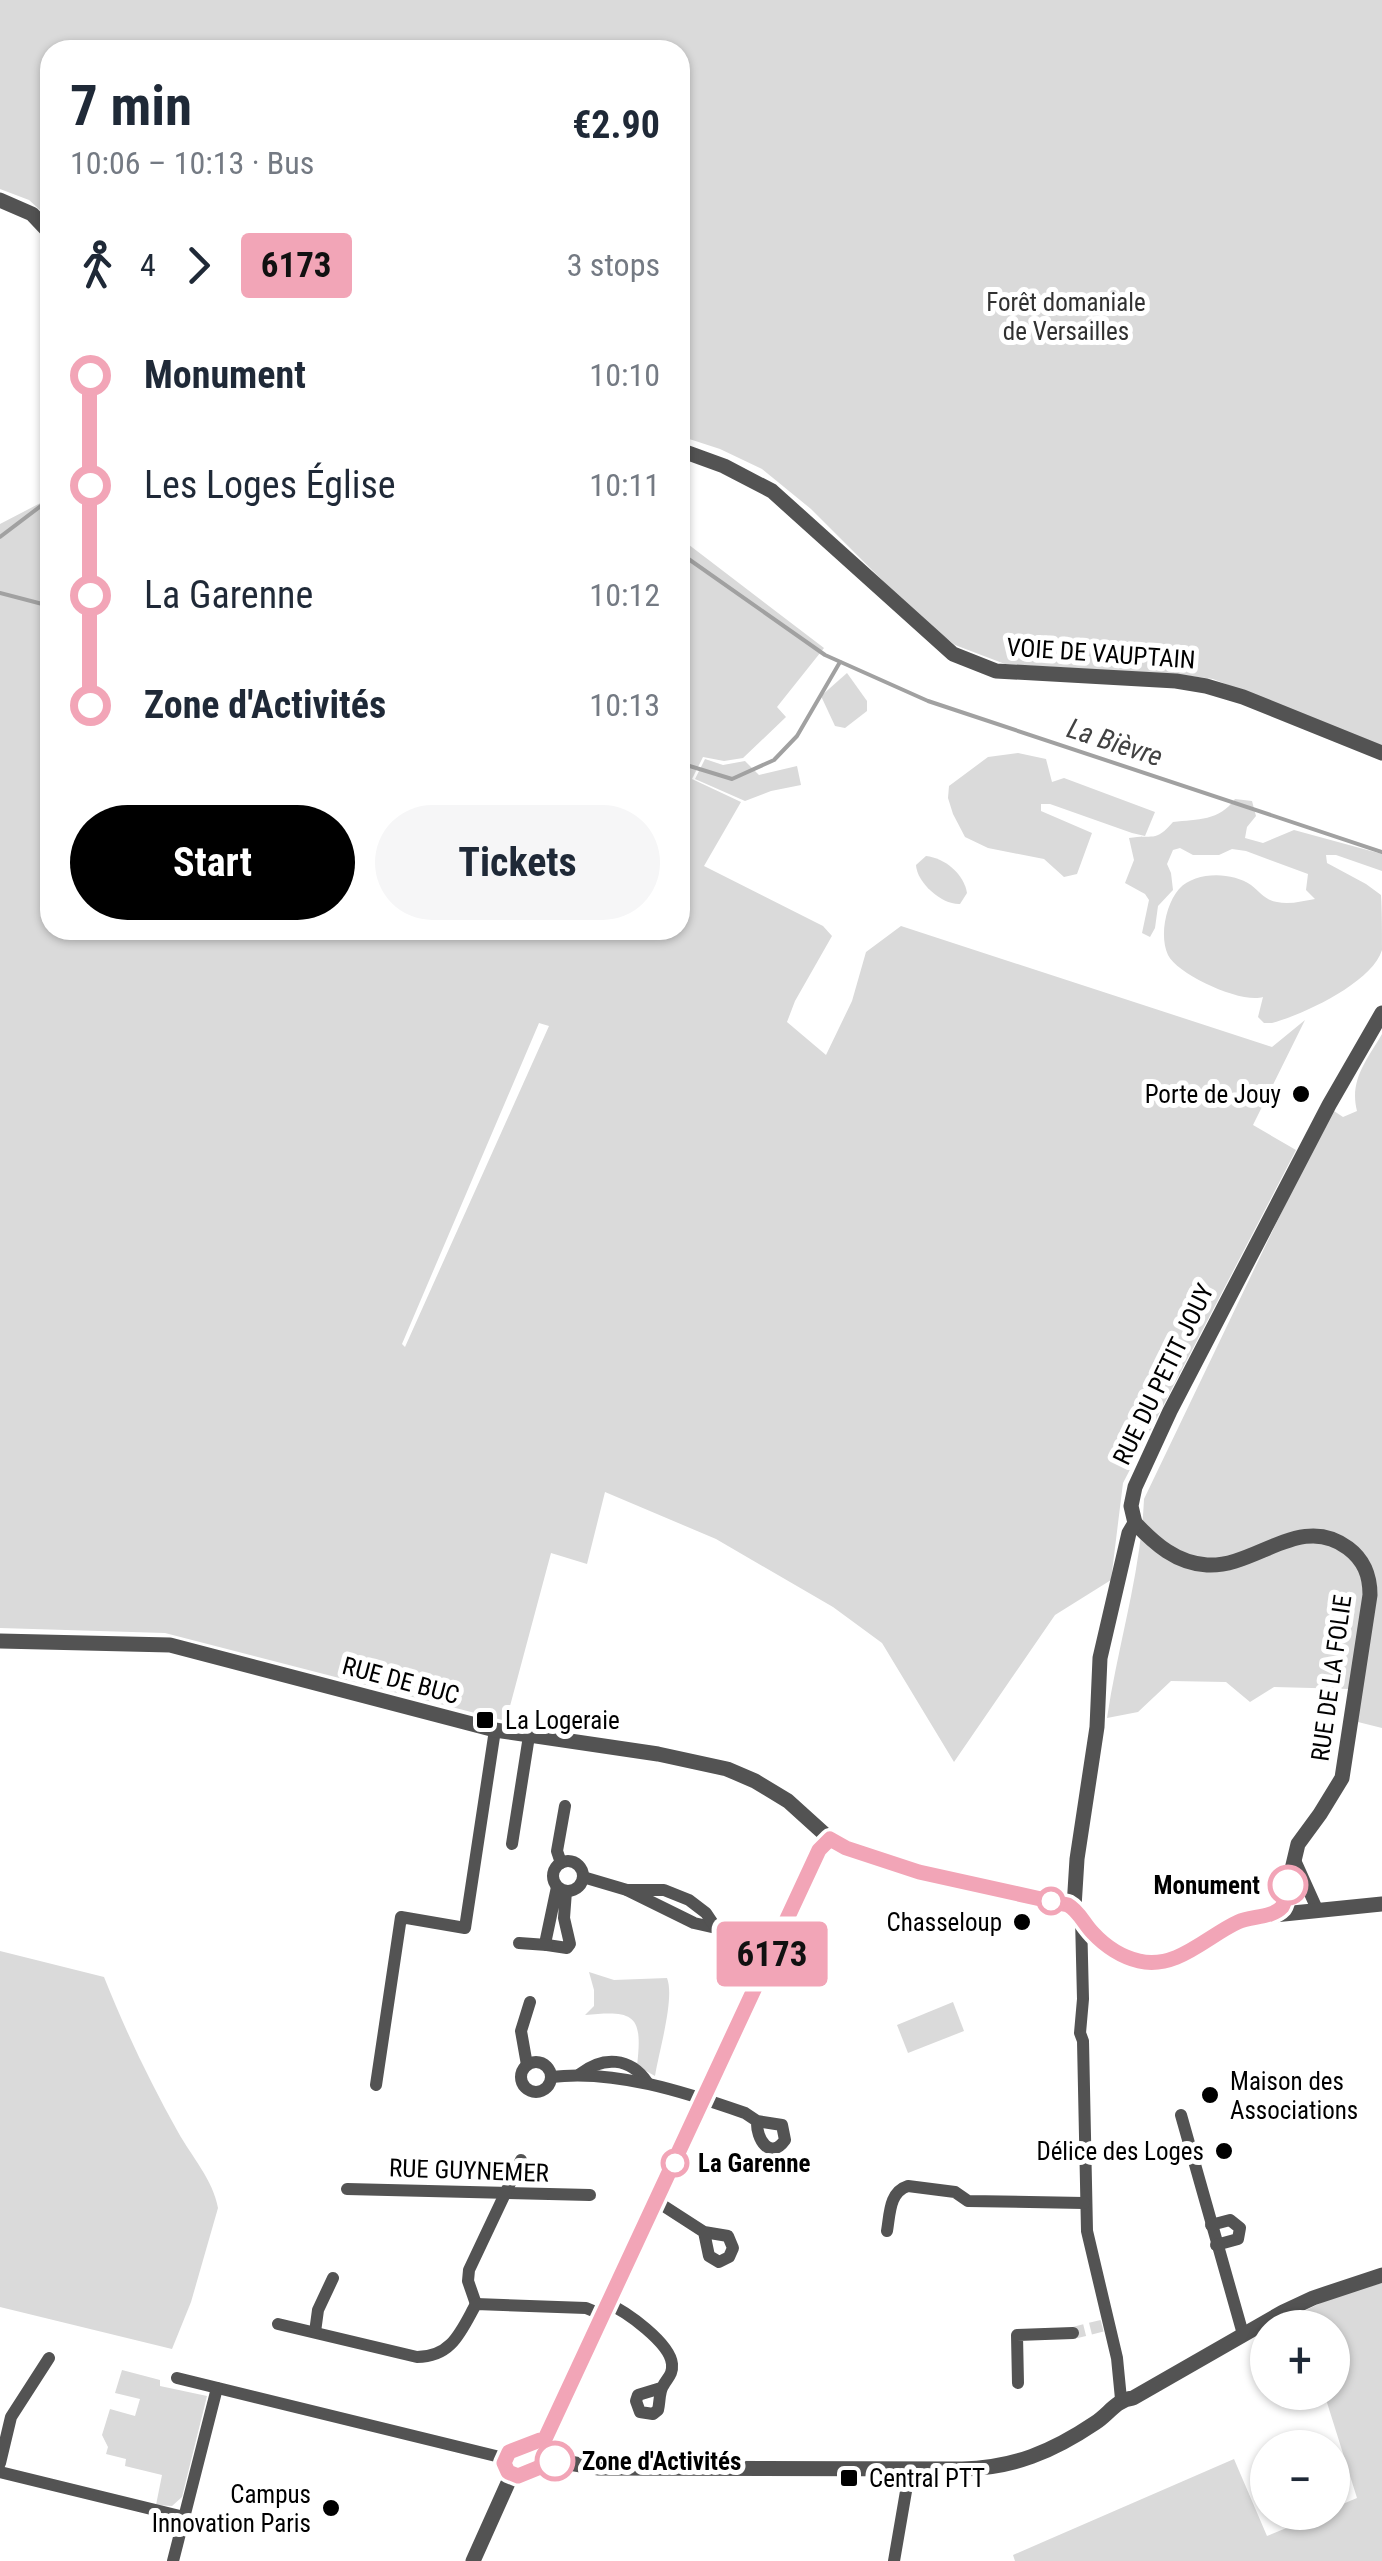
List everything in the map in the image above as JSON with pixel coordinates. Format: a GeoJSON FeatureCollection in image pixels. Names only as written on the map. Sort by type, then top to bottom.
{"type":"FeatureCollection","features":[{"type":"Feature","properties":{"kind":"street"},"geometry":{"type":"LineString","coordinates":[[0,200],[32,214],[40,222]]}},
{"type":"Feature","properties":{"kind":"street","name":"VOIE DE VAUPTAIN"},"geometry":{"type":"LineString","coordinates":[[690,454],[772,491],[953,654],[996,671],[1206,686],[1382,753]]}},
{"type":"Feature","properties":{"kind":"street","name":"RUE DU PETIT JOUY"},"geometry":{"type":"LineString","coordinates":[[1078,1912],[1076,1858],[1097,1726],[1100,1658],[1128,1533],[1135,1523],[1131,1506],[1135,1486],[1329,1105],[1382,1012]]}},
{"type":"Feature","properties":{"kind":"street","name":"RUE DE LA FOLIE"},"geometry":{"type":"LineString","coordinates":[[1135,1523],[1158,1546],[1191,1562],[1228,1563],[1280,1542],[1312,1536],[1340,1543],[1367,1570],[1370,1595],[1342,1778],[1298,1844],[1284,1903],[1269,1914]]}},
{"type":"Feature","properties":{"kind":"street","name":"RUE DE BUC"},"geometry":{"type":"LineString","coordinates":[[0,1641],[170,1645],[495,1730],[658,1754],[727,1769],[788,1801],[830,1839],[846,1848],[919,1872],[1078,1912]]}},
{"type":"Feature","properties":{"kind":"street"},"geometry":{"type":"LineString","coordinates":[[376,2085],[401,1917],[465,1928],[495,1730]]}},
{"type":"Feature","properties":{"kind":"street"},"geometry":{"type":"LineString","coordinates":[[512,1844],[530,1736]]}},
{"type":"Feature","properties":{"kind":"street"},"geometry":{"type":"LineString","coordinates":[[561,1863],[557,1851],[566,1806]]}},
{"type":"Feature","properties":{"kind":"street"},"geometry":{"type":"LineString","coordinates":[[544,2441],[819,1850],[830,1839]]}},
{"type":"Feature","properties":{"kind":"street"},"geometry":{"type":"LineString","coordinates":[[1293,1856],[1318,1909]]}},
{"type":"Feature","properties":{"kind":"street"},"geometry":{"type":"LineString","coordinates":[[561,1863],[574,1863],[582,1877],[579,1886],[562,1889]]}},
{"type":"Feature","properties":{"kind":"street"},"geometry":{"type":"LineString","coordinates":[[519,1944],[558,1949],[570,1944],[562,1889],[553,1874],[561,1863]]}},
{"type":"Feature","properties":{"kind":"street"},"geometry":{"type":"LineString","coordinates":[[582,1877],[627,1890],[664,1890],[689,1900],[706,1912],[716,1928],[767,1964]]}},
{"type":"Feature","properties":{"kind":"street"},"geometry":{"type":"LineString","coordinates":[[547,1945],[562,1889]]}},
{"type":"Feature","properties":{"kind":"street"},"geometry":{"type":"LineString","coordinates":[[1078,1912],[1114,1951],[1150,1962],[1175,1957],[1238,1922],[1269,1914],[1382,1904]]}},
{"type":"Feature","properties":{"kind":"street"},"geometry":{"type":"LineString","coordinates":[[1078,1912],[1086,2151],[1084,2203],[1092,2260],[1117,2358],[1121,2400]]}},
{"type":"Feature","properties":{"kind":"street"},"geometry":{"type":"LineString","coordinates":[[530,2002],[522,2031],[527,2065],[522,2079],[530,2090],[544,2089],[551,2077]]}},
{"type":"Feature","properties":{"kind":"street"},"geometry":{"type":"LineString","coordinates":[[551,2077],[580,2074],[592,2064],[608,2060],[638,2070],[646,2082],[745,2112],[757,2121]]}},
{"type":"Feature","properties":{"kind":"street"},"geometry":{"type":"LineString","coordinates":[[527,2065],[545,2065],[551,2077]]}},
{"type":"Feature","properties":{"kind":"street"},"geometry":{"type":"LineString","coordinates":[[1180,2115],[1243,2334]]}},
{"type":"Feature","properties":{"kind":"street"},"geometry":{"type":"LineString","coordinates":[[278,2324],[417,2357],[445,2352],[458,2338],[476,2304],[468,2281],[469,2270],[522,2160]]}},
{"type":"Feature","properties":{"kind":"street"},"geometry":{"type":"LineString","coordinates":[[887,2232],[894,2197],[908,2186],[955,2192],[968,2201],[1084,2203]]}},
{"type":"Feature","properties":{"kind":"street","name":"RUE GUYNEMER"},"geometry":{"type":"LineString","coordinates":[[346,2188],[590,2195]]}},
{"type":"Feature","properties":{"kind":"street"},"geometry":{"type":"LineString","coordinates":[[656,2202],[704,2232],[737,2238],[725,2264],[709,2256],[704,2232]]}},
{"type":"Feature","properties":{"kind":"street"},"geometry":{"type":"LineString","coordinates":[[1210,2225],[1230,2220],[1240,2228],[1238,2239],[1216,2245]]}},
{"type":"Feature","properties":{"kind":"street"},"geometry":{"type":"LineString","coordinates":[[544,2441],[509,2452],[504,2463],[512,2474],[518,2476],[551,2460],[600,2468],[976,2469],[1028,2461],[1097,2422],[1121,2400],[1133,2398],[1243,2334],[1312,2298],[1382,2276]]}},
{"type":"Feature","properties":{"kind":"street"},"geometry":{"type":"LineString","coordinates":[[315,2332],[318,2310],[334,2278]]}},
{"type":"Feature","properties":{"kind":"street"},"geometry":{"type":"LineString","coordinates":[[476,2304],[625,2311],[666,2350],[672,2370],[661,2388]]}},
{"type":"Feature","properties":{"kind":"street"},"geometry":{"type":"LineString","coordinates":[[1018,2384],[1017,2335],[1073,2333]]}},
{"type":"Feature","properties":{"kind":"street"},"geometry":{"type":"LineString","coordinates":[[0,2462],[11,2417],[49,2358]]}},
{"type":"Feature","properties":{"kind":"street"},"geometry":{"type":"LineString","coordinates":[[177,2378],[504,2458]]}},
{"type":"Feature","properties":{"kind":"street"},"geometry":{"type":"LineString","coordinates":[[172,2561],[217,2388]]}},
{"type":"Feature","properties":{"kind":"street"},"geometry":{"type":"LineString","coordinates":[[544,2441],[551,2451],[551,2460]]}},
{"type":"Feature","properties":{"kind":"street"},"geometry":{"type":"LineString","coordinates":[[894,2561],[910,2468]]}},
{"type":"Feature","properties":{"kind":"street"},"geometry":{"type":"LineString","coordinates":[[0,2472],[184,2517]]}},
{"type":"Feature","properties":{"kind":"street"},"geometry":{"type":"LineString","coordinates":[[473,2561],[512,2474]]}},
{"type":"Feature","properties":{"kind":"green space","name":"Forêt domaniale de Versailles"},"geometry":{"type":"Polygon","coordinates":[[[0,0],[1382,0],[1382,746],[1213,679],[1005,664],[955,645],[918,616],[811,509],[762,469],[690,439],[690,40],[40,40],[40,210],[29,200],[0,189],[0,0]]]}},
{"type":"Feature","properties":{"kind":"green space"},"geometry":{"type":"Polygon","coordinates":[[[40,503],[40,940],[690,940],[690,546],[824,648],[777,707],[786,717],[743,758],[724,761],[703,757],[692,779],[741,802],[704,866],[823,926],[832,936],[787,1022],[826,1055],[852,1001],[866,952],[901,926],[1272,1047],[1305,1020],[1253,1125],[1296,1150],[1123,1483],[1111,1580],[1055,1615],[954,1762],[882,1643],[833,1607],[716,1539],[605,1492],[587,1564],[551,1553],[506,1721],[165,1633],[0,1628],[0,524],[40,503]],[[539,1023],[402,1344],[405,1347],[549,1026],[539,1023]]]}},
{"type":"Feature","properties":{"kind":"green space"},"geometry":{"type":"Polygon","coordinates":[[[847,673],[867,701],[867,711],[845,728],[835,726],[821,696],[847,673]]]}},
{"type":"Feature","properties":{"kind":"green space"},"geometry":{"type":"Polygon","coordinates":[[[1018,753],[1046,759],[1052,782],[1064,778],[1155,812],[1145,836],[1041,804],[1041,811],[1092,833],[1077,874],[1064,877],[1044,859],[988,848],[965,837],[953,814],[949,786],[988,757],[1018,753]]]}},
{"type":"Feature","properties":{"kind":"green space"},"geometry":{"type":"Polygon","coordinates":[[[705,759],[723,765],[745,761],[759,775],[797,766],[801,785],[745,801],[695,779],[705,759]]]}},
{"type":"Feature","properties":{"kind":"green space"},"geometry":{"type":"Polygon","coordinates":[[[1235,799],[1252,801],[1256,816],[1247,827],[1245,838],[1263,843],[1294,830],[1382,854],[1382,871],[1326,855],[1327,863],[1381,895],[1382,950],[1376,962],[1334,996],[1272,1023],[1264,1023],[1258,1017],[1263,997],[1226,992],[1174,963],[1165,947],[1165,920],[1179,889],[1204,876],[1234,878],[1269,899],[1291,903],[1315,899],[1306,890],[1308,874],[1246,851],[1232,849],[1219,855],[1193,855],[1180,848],[1173,850],[1167,864],[1173,890],[1158,906],[1150,937],[1142,933],[1149,900],[1125,883],[1134,860],[1129,838],[1153,836],[1173,822],[1215,815],[1235,799]]]}},
{"type":"Feature","properties":{"kind":"green space"},"geometry":{"type":"Polygon","coordinates":[[[926,856],[958,873],[967,893],[960,904],[938,897],[921,879],[916,865],[926,856]]]}},
{"type":"Feature","properties":{"kind":"green space"},"geometry":{"type":"Polygon","coordinates":[[[1382,1034],[1382,1728],[1358,1722],[1350,1689],[1274,1687],[1250,1702],[1226,1682],[1171,1681],[1138,1712],[1107,1718],[1138,1554],[1144,1499],[1331,1109],[1343,1117],[1357,1111],[1357,1080],[1382,1034]]]}},
{"type":"Feature","properties":{"kind":"green space"},"geometry":{"type":"Polygon","coordinates":[[[0,1951],[104,1977],[158,2094],[212,2188],[218,2208],[191,2302],[172,2349],[0,2307],[0,1951]]]}},
{"type":"Feature","properties":{"kind":"green space"},"geometry":{"type":"Polygon","coordinates":[[[589,1972],[614,1980],[667,1978],[668,2011],[655,2076],[637,2066],[638,2036],[632,2020],[625,2015],[585,2015],[594,2006],[589,1972]]]}},
{"type":"Feature","properties":{"kind":"green space"},"geometry":{"type":"Polygon","coordinates":[[[953,2002],[964,2031],[908,2053],[897,2025],[953,2002]]]}},
{"type":"Feature","properties":{"kind":"green space"},"geometry":{"type":"Polygon","coordinates":[[[1382,2283],[1382,2561],[1015,2561],[1013,2555],[1234,2459],[1250,2496],[1250,2530],[1264,2530],[1267,2536],[1282,2530],[1350,2530],[1350,2501],[1357,2498],[1350,2476],[1350,2430],[1336,2430],[1329,2410],[1350,2410],[1350,2310],[1306,2310],[1335,2296],[1382,2283]]]}},
{"type":"Feature","properties":{"kind":"green space"},"geometry":{"type":"Polygon","coordinates":[[[122,2370],[160,2380],[160,2386],[207,2396],[182,2497],[172,2506],[156,2505],[162,2475],[125,2466],[126,2459],[106,2454],[108,2447],[102,2435],[110,2409],[135,2416],[140,2399],[115,2393],[122,2370]]]}},
{"type":"Feature","properties":{"kind":"waterway","name":"La Bièvre"},"geometry":{"type":"LineString","coordinates":[[0,537],[40,507]]}},
{"type":"Feature","properties":{"kind":"waterway","name":"La Bièvre"},"geometry":{"type":"LineString","coordinates":[[690,560],[825,655],[928,701],[1382,852]]}},
{"type":"Feature","properties":{"kind":"waterway","name":"La Bièvre"},"geometry":{"type":"LineString","coordinates":[[0,593],[40,603]]}},
{"type":"Feature","properties":{"kind":"waterway","name":"La Bièvre"},"geometry":{"type":"LineString","coordinates":[[690,766],[732,779],[774,760],[797,736],[840,662]]}},
{"type":"Feature","properties":{"kind":"tunnel"},"geometry":{"type":"LineString","coordinates":[[1073,2333],[1109,2324]]}},
{"type":"Feature","properties":{"kind":"bus line","name":"6173"},"geometry":{"type":"LineString","coordinates":[[555,2461],[518,2476],[508,2472],[504,2458],[509,2452],[544,2441],[819,1850],[830,1839],[919,1872],[1074,1907],[1094,1934],[1114,1951],[1146,1962],[1175,1957],[1238,1922],[1269,1914],[1284,1903],[1288,1885]]}},
{"type":"Feature","properties":{"kind":"place","name":"Porte de Jouy"},"geometry":{"type":"Point","coordinates":[1301,1094]}},
{"type":"Feature","properties":{"kind":"place","name":"La Logeraie"},"geometry":{"type":"Point","coordinates":[485,1720]}},
{"type":"Feature","properties":{"kind":"place","name":"Monument"},"geometry":{"type":"Point","coordinates":[1288,1885]}},
{"type":"Feature","properties":{"kind":"place","name":"Chasseloup"},"geometry":{"type":"Point","coordinates":[1022,1922]}},
{"type":"Feature","properties":{"kind":"place","name":"Maison des Associations"},"geometry":{"type":"Point","coordinates":[1210,2095]}},
{"type":"Feature","properties":{"kind":"place","name":"Délice des Loges"},"geometry":{"type":"Point","coordinates":[1224,2151]}},
{"type":"Feature","properties":{"kind":"place","name":"La Garenne"},"geometry":{"type":"Point","coordinates":[675,2163]}},
{"type":"Feature","properties":{"kind":"place","name":"Zone d'Activités"},"geometry":{"type":"Point","coordinates":[555,2461]}},
{"type":"Feature","properties":{"kind":"place","name":"Central PTT"},"geometry":{"type":"Point","coordinates":[849,2478]}},
{"type":"Feature","properties":{"kind":"place","name":"Campus Innovation Paris"},"geometry":{"type":"Point","coordinates":[331,2508]}}]}
